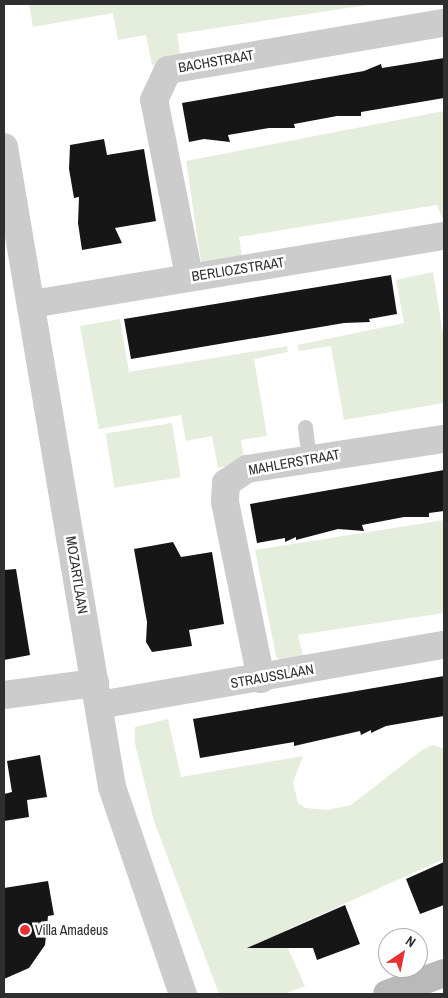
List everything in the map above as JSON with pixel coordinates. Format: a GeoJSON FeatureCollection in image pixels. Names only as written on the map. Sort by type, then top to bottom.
{"type":"FeatureCollection","features":[{"type":"Feature","properties":{"kind":"main road"},"geometry":{"type":"LineString","coordinates":[[387,994],[444,973]]}},
{"type":"Feature","properties":{"kind":"street","name":"BACHSTRAAT"},"geometry":{"type":"LineString","coordinates":[[189,276],[154,100],[168,70],[444,23]]}},
{"type":"Feature","properties":{"kind":"street","name":"MOZARTLAAN"},"geometry":{"type":"LineString","coordinates":[[4,146],[112,786],[183,994]]}},
{"type":"Feature","properties":{"kind":"street","name":"BERLIOZSTRAAT"},"geometry":{"type":"LineString","coordinates":[[32,304],[189,276],[444,236]]}},
{"type":"Feature","properties":{"kind":"street","name":"MAHLERSTRAAT"},"geometry":{"type":"LineString","coordinates":[[261,678],[225,502],[226,483],[247,468],[444,439]]}},
{"type":"Feature","properties":{"kind":"street","name":"STRAUSSLAAN"},"geometry":{"type":"LineString","coordinates":[[4,695],[97,694],[261,678],[444,645]]}},
{"type":"Feature","properties":{"kind":"lane"},"geometry":{"type":"LineString","coordinates":[[305,427],[309,459]]}},
{"type":"Feature","properties":{"kind":"green space"},"geometry":{"type":"Polygon","coordinates":[[[29,4],[374,4],[177,34],[181,60],[152,65],[146,35],[118,40],[113,13],[33,27],[29,4]]]}},
{"type":"Feature","properties":{"kind":"green space"},"geometry":{"type":"Polygon","coordinates":[[[444,111],[444,222],[437,205],[239,237],[242,256],[201,262],[186,161],[444,111]]]}},
{"type":"Feature","properties":{"kind":"green space"},"geometry":{"type":"Polygon","coordinates":[[[433,272],[444,340],[444,403],[344,420],[331,346],[299,351],[297,345],[404,323],[396,280],[433,272]]]}},
{"type":"Feature","properties":{"kind":"green space"},"geometry":{"type":"Polygon","coordinates":[[[120,319],[129,372],[287,346],[288,352],[254,359],[267,436],[241,440],[245,463],[218,468],[212,436],[186,441],[181,415],[99,429],[80,326],[120,319]]]}},
{"type":"Feature","properties":{"kind":"green space"},"geometry":{"type":"Polygon","coordinates":[[[172,423],[181,477],[114,488],[106,433],[172,423]]]}},
{"type":"Feature","properties":{"kind":"green space"},"geometry":{"type":"Polygon","coordinates":[[[444,520],[444,613],[298,635],[304,660],[280,661],[276,656],[255,550],[444,520]]]}},
{"type":"Feature","properties":{"kind":"green space"},"geometry":{"type":"Polygon","coordinates":[[[168,719],[181,777],[303,756],[293,782],[298,803],[305,808],[327,810],[351,805],[422,750],[432,745],[442,748],[444,750],[444,859],[286,930],[283,937],[305,986],[284,994],[219,994],[154,821],[135,744],[135,727],[168,719]]]}},
{"type":"Feature","properties":{"kind":"building"},"geometry":{"type":"Polygon","coordinates":[[[444,58],[444,98],[361,112],[361,116],[337,116],[294,124],[295,128],[269,128],[228,135],[230,142],[204,139],[189,142],[182,103],[364,71],[381,64],[382,68],[444,58]]]}},
{"type":"Feature","properties":{"kind":"building"},"geometry":{"type":"Polygon","coordinates":[[[104,139],[107,155],[144,149],[156,221],[115,228],[122,243],[82,250],[78,223],[79,197],[74,198],[69,169],[70,145],[104,139]]]}},
{"type":"Feature","properties":{"kind":"building"},"geometry":{"type":"Polygon","coordinates":[[[391,275],[397,314],[369,319],[370,322],[344,323],[131,359],[124,319],[391,275]]]}},
{"type":"Feature","properties":{"kind":"building"},"geometry":{"type":"Polygon","coordinates":[[[444,470],[444,511],[429,513],[429,517],[404,517],[362,525],[364,531],[338,529],[296,540],[296,537],[285,542],[285,538],[257,543],[250,504],[444,470]]]}},
{"type":"Feature","properties":{"kind":"building"},"geometry":{"type":"Polygon","coordinates":[[[173,542],[181,557],[212,552],[224,624],[189,630],[192,646],[152,652],[146,642],[147,622],[134,549],[173,542]]]}},
{"type":"Feature","properties":{"kind":"building"},"geometry":{"type":"Polygon","coordinates":[[[16,569],[30,655],[4,660],[4,570],[16,569]]]}},
{"type":"Feature","properties":{"kind":"building"},"geometry":{"type":"Polygon","coordinates":[[[444,676],[444,716],[386,726],[371,733],[371,730],[361,735],[360,731],[294,746],[294,742],[200,758],[193,719],[444,676]]]}},
{"type":"Feature","properties":{"kind":"building"},"geometry":{"type":"Polygon","coordinates":[[[40,755],[47,797],[27,800],[29,817],[4,821],[4,794],[12,792],[7,761],[40,755]]]}},
{"type":"Feature","properties":{"kind":"building"},"geometry":{"type":"Polygon","coordinates":[[[444,862],[444,905],[420,914],[406,879],[444,862]]]}},
{"type":"Feature","properties":{"kind":"building","name":"Villa Amadeus"},"geometry":{"type":"Polygon","coordinates":[[[48,881],[54,915],[48,916],[45,945],[29,968],[4,979],[4,888],[48,881]]]}},
{"type":"Feature","properties":{"kind":"building"},"geometry":{"type":"Polygon","coordinates":[[[345,905],[360,944],[317,960],[313,948],[247,948],[345,905]]]}},
{"type":"Feature","properties":{"kind":"place","name":"Villa Amadeus"},"geometry":{"type":"Point","coordinates":[25,930]}}]}
